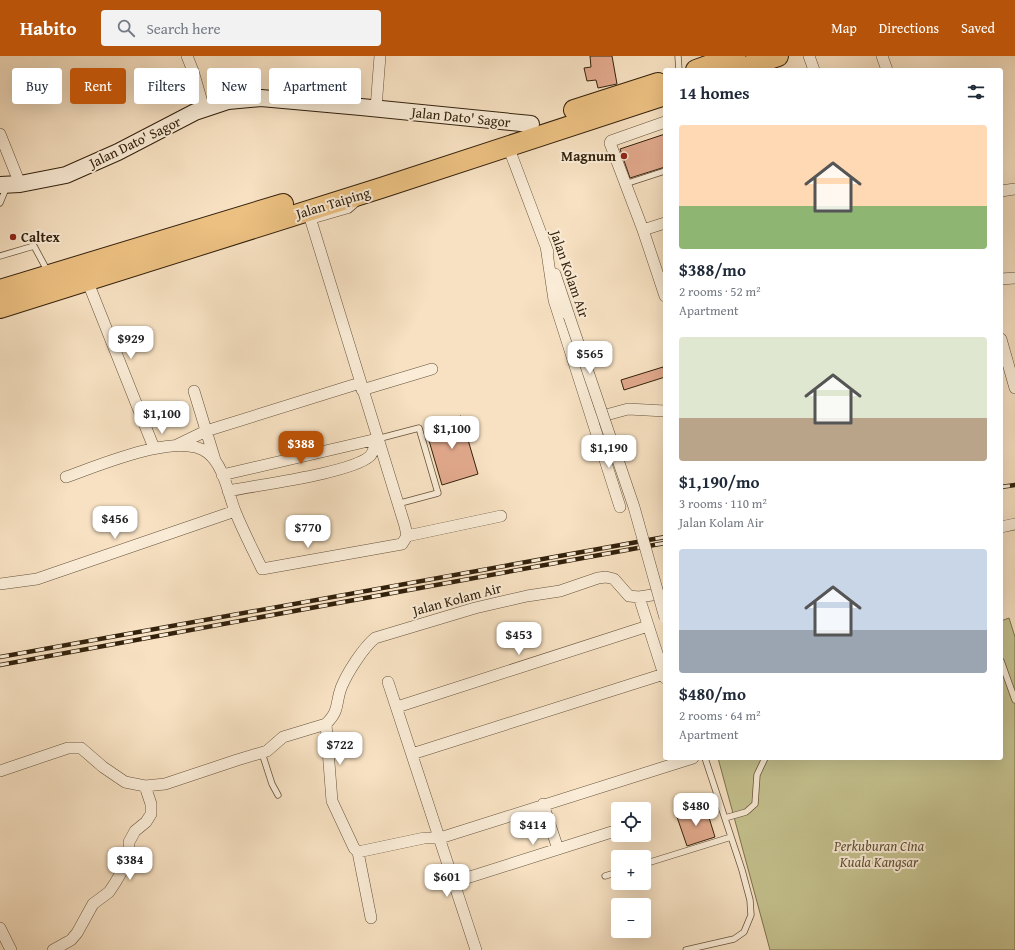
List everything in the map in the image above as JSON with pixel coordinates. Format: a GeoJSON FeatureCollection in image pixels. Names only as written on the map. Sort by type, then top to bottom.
{"type":"FeatureCollection","features":[{"type":"Feature","properties":{"kind":"highway"},"geometry":{"type":"LineString","coordinates":[[702,68],[723,58]]}},
{"type":"Feature","properties":{"kind":"highway"},"geometry":{"type":"LineString","coordinates":[[746,68],[777,61]]}},
{"type":"Feature","properties":{"kind":"highway","name":"Jalan Taiping"},"geometry":{"type":"LineString","coordinates":[[0,290],[277,206],[663,82]]}},
{"type":"Feature","properties":{"kind":"highway","name":"Jalan Taiping"},"geometry":{"type":"LineString","coordinates":[[0,308],[87,280],[309,216],[357,195],[663,96]]}},
{"type":"Feature","properties":{"kind":"highway"},"geometry":{"type":"LineString","coordinates":[[481,141],[508,146]]}},
{"type":"Feature","properties":{"kind":"highway"},"geometry":{"type":"LineString","coordinates":[[277,206],[296,206],[309,216]]}},
{"type":"Feature","properties":{"kind":"highway"},"geometry":{"type":"LineString","coordinates":[[54,274],[81,276],[87,280]]}},
{"type":"Feature","properties":{"kind":"main road","name":"Jalan Dato' Sagor"},"geometry":{"type":"LineString","coordinates":[[9,184],[66,175],[118,152],[204,109],[228,101],[261,98],[531,124]]}},
{"type":"Feature","properties":{"kind":"street"},"geometry":{"type":"LineString","coordinates":[[187,56],[204,109]]}},
{"type":"Feature","properties":{"kind":"street"},"geometry":{"type":"LineString","coordinates":[[376,108],[380,56]]}},
{"type":"Feature","properties":{"kind":"street"},"geometry":{"type":"LineString","coordinates":[[809,56],[813,68]]}},
{"type":"Feature","properties":{"kind":"street"},"geometry":{"type":"LineString","coordinates":[[882,56],[886,68]]}},
{"type":"Feature","properties":{"kind":"street"},"geometry":{"type":"LineString","coordinates":[[662,274],[643,230],[610,143],[611,141],[663,123]]}},
{"type":"Feature","properties":{"kind":"street"},"geometry":{"type":"LineString","coordinates":[[0,134],[9,184]]}},
{"type":"Feature","properties":{"kind":"street","name":"Jalan Kolam Air"},"geometry":{"type":"LineString","coordinates":[[508,146],[546,246],[634,507],[663,611]]}},
{"type":"Feature","properties":{"kind":"street"},"geometry":{"type":"LineString","coordinates":[[1003,191],[1015,189]]}},
{"type":"Feature","properties":{"kind":"street"},"geometry":{"type":"LineString","coordinates":[[309,216],[407,536]]}},
{"type":"Feature","properties":{"kind":"street"},"geometry":{"type":"LineString","coordinates":[[643,230],[663,224]]}},
{"type":"Feature","properties":{"kind":"street"},"geometry":{"type":"LineString","coordinates":[[546,246],[554,300],[620,507]]}},
{"type":"Feature","properties":{"kind":"street"},"geometry":{"type":"LineString","coordinates":[[1003,279],[1015,278]]}},
{"type":"Feature","properties":{"kind":"street"},"geometry":{"type":"LineString","coordinates":[[87,280],[154,448]]}},
{"type":"Feature","properties":{"kind":"street"},"geometry":{"type":"LineString","coordinates":[[1003,346],[1015,388]]}},
{"type":"Feature","properties":{"kind":"street"},"geometry":{"type":"LineString","coordinates":[[176,446],[206,432],[361,387],[432,370]]}},
{"type":"Feature","properties":{"kind":"street"},"geometry":{"type":"LineString","coordinates":[[194,391],[217,464],[235,511],[262,569],[402,544],[407,536],[500,516]]}},
{"type":"Feature","properties":{"kind":"street"},"geometry":{"type":"LineString","coordinates":[[592,419],[628,410],[663,411]]}},
{"type":"Feature","properties":{"kind":"street"},"geometry":{"type":"LineString","coordinates":[[222,475],[377,439]]}},
{"type":"Feature","properties":{"kind":"street"},"geometry":{"type":"LineString","coordinates":[[228,491],[341,469],[361,462],[371,454],[377,439]]}},
{"type":"Feature","properties":{"kind":"street"},"geometry":{"type":"LineString","coordinates":[[66,477],[154,448],[176,446],[192,446],[208,453],[217,464]]}},
{"type":"Feature","properties":{"kind":"street"},"geometry":{"type":"LineString","coordinates":[[0,584],[37,579],[235,511]]}},
{"type":"Feature","properties":{"kind":"street"},"geometry":{"type":"LineString","coordinates":[[1003,526],[1015,524]]}},
{"type":"Feature","properties":{"kind":"street","name":"Jalan Kolam Air"},"geometry":{"type":"LineString","coordinates":[[326,724],[335,715],[342,687],[364,649],[375,638],[475,608],[560,591],[598,578],[606,577],[614,579],[629,596],[639,597]]}},
{"type":"Feature","properties":{"kind":"street"},"geometry":{"type":"LineString","coordinates":[[663,593],[639,597],[663,673]]}},
{"type":"Feature","properties":{"kind":"street"},"geometry":{"type":"LineString","coordinates":[[397,707],[648,626]]}},
{"type":"Feature","properties":{"kind":"street"},"geometry":{"type":"LineString","coordinates":[[412,754],[663,676]]}},
{"type":"Feature","properties":{"kind":"street"},"geometry":{"type":"LineString","coordinates":[[388,682],[476,950]]}},
{"type":"Feature","properties":{"kind":"street"},"geometry":{"type":"LineString","coordinates":[[0,771],[68,748],[81,748],[125,782],[145,786],[165,784],[268,751],[283,737],[326,724],[332,801],[354,848],[358,852],[371,918]]}},
{"type":"Feature","properties":{"kind":"street"},"geometry":{"type":"LineString","coordinates":[[358,852],[424,838],[440,838],[543,804],[686,760]]}},
{"type":"Feature","properties":{"kind":"street"},"geometry":{"type":"LineString","coordinates":[[53,950],[71,940],[77,933],[93,904],[109,892],[116,884],[125,866],[129,852],[129,842],[135,831],[146,822],[151,814],[151,804],[145,786]]}},
{"type":"Feature","properties":{"kind":"street"},"geometry":{"type":"LineString","coordinates":[[543,804],[558,850]]}},
{"type":"Feature","properties":{"kind":"street"},"geometry":{"type":"LineString","coordinates":[[454,882],[611,832]]}},
{"type":"Feature","properties":{"kind":"street"},"geometry":{"type":"LineString","coordinates":[[0,928],[11,950]]}},
{"type":"Feature","properties":{"kind":"lane"},"geometry":{"type":"LineString","coordinates":[[678,56],[679,68]]}},
{"type":"Feature","properties":{"kind":"lane"},"geometry":{"type":"LineString","coordinates":[[625,184],[663,172]]}},
{"type":"Feature","properties":{"kind":"lane"},"geometry":{"type":"LineString","coordinates":[[0,203],[9,184]]}},
{"type":"Feature","properties":{"kind":"lane"},"geometry":{"type":"LineString","coordinates":[[0,256],[34,246],[54,274]]}},
{"type":"Feature","properties":{"kind":"lane"},"geometry":{"type":"LineString","coordinates":[[377,439],[419,428],[438,493],[397,504]]}},
{"type":"Feature","properties":{"kind":"lane"},"geometry":{"type":"LineString","coordinates":[[1003,667],[1015,700]]}},
{"type":"Feature","properties":{"kind":"lane"},"geometry":{"type":"LineString","coordinates":[[262,753],[272,784],[278,795]]}},
{"type":"Feature","properties":{"kind":"lane"},"geometry":{"type":"LineString","coordinates":[[686,950],[734,939],[744,932],[751,915],[750,900],[706,760]]}},
{"type":"Feature","properties":{"kind":"lane"},"geometry":{"type":"LineString","coordinates":[[725,818],[746,812],[755,804],[758,775],[764,760]]}},
{"type":"Feature","properties":{"kind":"lane"},"geometry":{"type":"LineString","coordinates":[[651,862],[731,837]]}},
{"type":"Feature","properties":{"kind":"lane"},"geometry":{"type":"LineString","coordinates":[[605,876],[611,874]]}},
{"type":"Feature","properties":{"kind":"green space","name":"Perkuburan Cina Kuala Kangsar"},"geometry":{"type":"Polygon","coordinates":[[[1009,618],[1015,637],[1015,950],[770,950],[719,760],[1003,760],[1003,620],[1009,618]]]}},
{"type":"Feature","properties":{"kind":"building"},"geometry":{"type":"Polygon","coordinates":[[[590,56],[612,56],[617,84],[598,88],[596,80],[587,81],[584,68],[591,67],[590,56]]]}},
{"type":"Feature","properties":{"kind":"building"},"geometry":{"type":"Polygon","coordinates":[[[663,135],[663,168],[630,178],[620,149],[663,135]]]}},
{"type":"Feature","properties":{"kind":"building"},"geometry":{"type":"Polygon","coordinates":[[[663,367],[663,378],[624,390],[621,380],[663,367]]]}},
{"type":"Feature","properties":{"kind":"building"},"geometry":{"type":"Polygon","coordinates":[[[461,416],[478,474],[442,485],[425,427],[461,416]]]}},
{"type":"Feature","properties":{"kind":"building"},"geometry":{"type":"Polygon","coordinates":[[[706,808],[715,837],[687,846],[677,817],[706,808]]]}},
{"type":"Feature","properties":{"kind":"railway"},"geometry":{"type":"LineString","coordinates":[[1003,487],[1015,485]]}},
{"type":"Feature","properties":{"kind":"railway"},"geometry":{"type":"LineString","coordinates":[[0,657],[663,537]]}},
{"type":"Feature","properties":{"kind":"railway"},"geometry":{"type":"LineString","coordinates":[[0,665],[663,543]]}},
{"type":"Feature","properties":{"kind":"place","name":"Magnum"},"geometry":{"type":"Point","coordinates":[624,156]}},
{"type":"Feature","properties":{"kind":"place","name":"Caltex"},"geometry":{"type":"Point","coordinates":[13,237]}}]}
